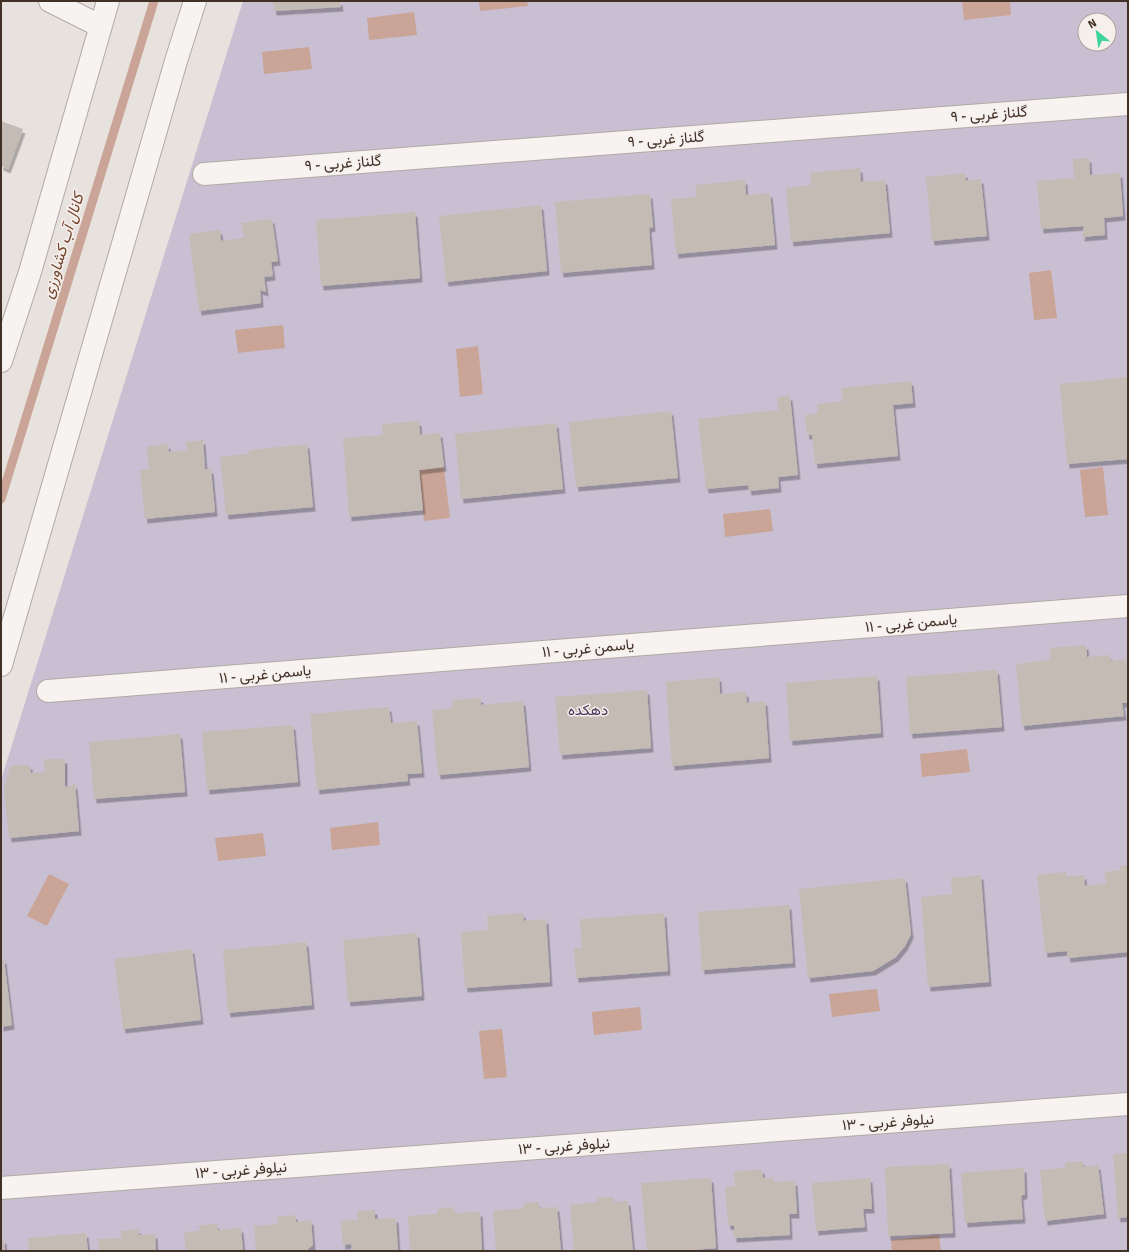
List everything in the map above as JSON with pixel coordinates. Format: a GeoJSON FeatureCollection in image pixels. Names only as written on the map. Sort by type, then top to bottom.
{"type":"FeatureCollection","features":[{"type":"Feature","properties":{"kind":"street"},"geometry":{"type":"LineString","coordinates":[[50,1],[100,26]]}},
{"type":"Feature","properties":{"kind":"street"},"geometry":{"type":"LineString","coordinates":[[1,361],[30,272],[108,1]]}},
{"type":"Feature","properties":{"kind":"street"},"geometry":{"type":"LineString","coordinates":[[1,665],[176,61],[195,1]]}},
{"type":"Feature","properties":{"kind":"street","name":"گلناز غربی - ۹"},"geometry":{"type":"LineString","coordinates":[[204,174],[1128,104]]}},
{"type":"Feature","properties":{"kind":"street","name":"یاسمن غربی - ۱۱"},"geometry":{"type":"LineString","coordinates":[[48,691],[1128,606]]}},
{"type":"Feature","properties":{"kind":"street","name":"نیلوفر غربی - ۱۳"},"geometry":{"type":"LineString","coordinates":[[1,1188],[1128,1104]]}},
{"type":"Feature","properties":{"kind":"green space","name":"دهکده"},"geometry":{"type":"Polygon","coordinates":[[[243,1],[1128,1],[1128,1251],[1,1251],[1,780],[243,1]]]}},
{"type":"Feature","properties":{"kind":"shaded area"},"geometry":{"type":"Polygon","coordinates":[[[479,1],[527,1],[528,6],[480,11],[479,1]]]}},
{"type":"Feature","properties":{"kind":"shaded area"},"geometry":{"type":"Polygon","coordinates":[[[962,1],[1010,1],[1011,15],[964,20],[962,1]]]}},
{"type":"Feature","properties":{"kind":"shaded area"},"geometry":{"type":"Polygon","coordinates":[[[414,12],[417,35],[369,40],[367,18],[414,12]]]}},
{"type":"Feature","properties":{"kind":"shaded area"},"geometry":{"type":"Polygon","coordinates":[[[309,47],[312,69],[264,74],[262,52],[309,47]]]}},
{"type":"Feature","properties":{"kind":"shaded area"},"geometry":{"type":"Polygon","coordinates":[[[1051,270],[1057,318],[1034,320],[1029,273],[1051,270]]]}},
{"type":"Feature","properties":{"kind":"shaded area"},"geometry":{"type":"Polygon","coordinates":[[[283,325],[285,348],[238,353],[235,330],[283,325]]]}},
{"type":"Feature","properties":{"kind":"shaded area"},"geometry":{"type":"Polygon","coordinates":[[[478,346],[483,394],[460,397],[456,349],[478,346]]]}},
{"type":"Feature","properties":{"kind":"shaded area"},"geometry":{"type":"Polygon","coordinates":[[[444,467],[450,518],[424,521],[419,470],[444,467]]]}},
{"type":"Feature","properties":{"kind":"shaded area"},"geometry":{"type":"Polygon","coordinates":[[[1103,467],[1108,515],[1085,517],[1080,470],[1103,467]]]}},
{"type":"Feature","properties":{"kind":"shaded area"},"geometry":{"type":"Polygon","coordinates":[[[770,509],[773,531],[725,537],[723,514],[770,509]]]}},
{"type":"Feature","properties":{"kind":"shaded area"},"geometry":{"type":"Polygon","coordinates":[[[967,749],[970,772],[922,777],[920,754],[967,749]]]}},
{"type":"Feature","properties":{"kind":"shaded area"},"geometry":{"type":"Polygon","coordinates":[[[378,822],[380,845],[332,850],[330,828],[378,822]]]}},
{"type":"Feature","properties":{"kind":"shaded area"},"geometry":{"type":"Polygon","coordinates":[[[263,833],[266,856],[218,861],[215,838],[263,833]]]}},
{"type":"Feature","properties":{"kind":"shaded area"},"geometry":{"type":"Polygon","coordinates":[[[49,874],[69,884],[47,926],[27,916],[49,874]]]}},
{"type":"Feature","properties":{"kind":"shaded area"},"geometry":{"type":"Polygon","coordinates":[[[877,989],[880,1011],[832,1017],[829,994],[877,989]]]}},
{"type":"Feature","properties":{"kind":"shaded area"},"geometry":{"type":"Polygon","coordinates":[[[640,1007],[642,1030],[594,1035],[592,1012],[640,1007]]]}},
{"type":"Feature","properties":{"kind":"shaded area"},"geometry":{"type":"Polygon","coordinates":[[[502,1029],[507,1077],[484,1079],[479,1031],[502,1029]]]}},
{"type":"Feature","properties":{"kind":"shaded area"},"geometry":{"type":"Polygon","coordinates":[[[939,1235],[941,1251],[892,1251],[891,1240],[939,1235]]]}},
{"type":"Feature","properties":{"kind":"building"},"geometry":{"type":"Polygon","coordinates":[[[273,1],[340,1],[341,7],[274,11],[273,1]]]}},
{"type":"Feature","properties":{"kind":"building"},"geometry":{"type":"Polygon","coordinates":[[[1,121],[23,129],[8,169],[1,166],[1,121]]]}},
{"type":"Feature","properties":{"kind":"building"},"geometry":{"type":"Polygon","coordinates":[[[1089,158],[1090,175],[1120,173],[1123,216],[1104,218],[1105,235],[1082,237],[1084,226],[1041,229],[1037,181],[1074,178],[1073,159],[1089,158]]]}},
{"type":"Feature","properties":{"kind":"building"},"geometry":{"type":"Polygon","coordinates":[[[860,168],[861,182],[885,180],[890,233],[791,242],[786,188],[811,185],[810,173],[860,168]]]}},
{"type":"Feature","properties":{"kind":"building"},"geometry":{"type":"Polygon","coordinates":[[[965,173],[966,181],[981,179],[987,236],[932,241],[926,177],[965,173]]]}},
{"type":"Feature","properties":{"kind":"building"},"geometry":{"type":"Polygon","coordinates":[[[745,180],[746,195],[770,193],[775,245],[676,254],[671,199],[697,197],[695,185],[745,180]]]}},
{"type":"Feature","properties":{"kind":"building"},"geometry":{"type":"Polygon","coordinates":[[[650,194],[653,227],[649,228],[652,265],[561,273],[555,202],[650,194]]]}},
{"type":"Feature","properties":{"kind":"building"},"geometry":{"type":"Polygon","coordinates":[[[541,205],[547,271],[446,282],[439,216],[541,205]]]}},
{"type":"Feature","properties":{"kind":"building"},"geometry":{"type":"Polygon","coordinates":[[[415,212],[420,278],[321,286],[316,220],[415,212]]]}},
{"type":"Feature","properties":{"kind":"building"},"geometry":{"type":"Polygon","coordinates":[[[272,219],[278,261],[271,262],[273,276],[264,277],[266,292],[260,290],[261,303],[199,311],[189,234],[220,230],[221,241],[244,238],[241,223],[272,219]]]}},
{"type":"Feature","properties":{"kind":"building"},"geometry":{"type":"Polygon","coordinates":[[[1128,377],[1128,459],[1067,464],[1060,384],[1128,377]]]}},
{"type":"Feature","properties":{"kind":"building"},"geometry":{"type":"Polygon","coordinates":[[[911,381],[913,403],[893,405],[898,456],[815,464],[812,435],[807,435],[805,415],[818,413],[817,404],[843,401],[841,388],[911,381]]]}},
{"type":"Feature","properties":{"kind":"building"},"geometry":{"type":"Polygon","coordinates":[[[790,396],[798,475],[778,477],[779,488],[749,491],[748,485],[706,489],[698,419],[778,410],[777,397],[790,396]]]}},
{"type":"Feature","properties":{"kind":"building"},"geometry":{"type":"Polygon","coordinates":[[[671,411],[678,478],[576,487],[569,422],[671,411]]]}},
{"type":"Feature","properties":{"kind":"building"},"geometry":{"type":"Polygon","coordinates":[[[419,421],[420,435],[440,433],[444,467],[419,470],[423,510],[349,517],[343,438],[383,435],[382,424],[419,421]]]}},
{"type":"Feature","properties":{"kind":"building"},"geometry":{"type":"Polygon","coordinates":[[[556,423],[563,489],[461,499],[455,434],[556,423]]]}},
{"type":"Feature","properties":{"kind":"building"},"geometry":{"type":"Polygon","coordinates":[[[203,440],[205,469],[211,469],[215,512],[145,519],[140,470],[149,469],[147,447],[168,444],[169,452],[187,451],[186,442],[203,440]]]}},
{"type":"Feature","properties":{"kind":"building"},"geometry":{"type":"Polygon","coordinates":[[[307,444],[313,507],[226,515],[220,457],[247,454],[250,450],[307,444]]]}},
{"type":"Feature","properties":{"kind":"building"},"geometry":{"type":"Polygon","coordinates":[[[1086,645],[1087,657],[1110,655],[1111,661],[1126,659],[1128,675],[1128,703],[1122,703],[1124,716],[1022,726],[1016,664],[1049,660],[1051,648],[1086,645]]]}},
{"type":"Feature","properties":{"kind":"building"},"geometry":{"type":"Polygon","coordinates":[[[997,670],[1002,727],[910,734],[906,677],[997,670]]]}},
{"type":"Feature","properties":{"kind":"building"},"geometry":{"type":"Polygon","coordinates":[[[877,676],[881,733],[790,741],[786,683],[877,676]]]}},
{"type":"Feature","properties":{"kind":"building"},"geometry":{"type":"Polygon","coordinates":[[[719,677],[720,694],[746,692],[747,703],[765,701],[769,758],[672,766],[666,682],[719,677]]]}},
{"type":"Feature","properties":{"kind":"building"},"geometry":{"type":"Polygon","coordinates":[[[647,690],[651,748],[560,755],[555,697],[647,690]]]}},
{"type":"Feature","properties":{"kind":"building"},"geometry":{"type":"Polygon","coordinates":[[[481,698],[481,705],[523,701],[529,767],[438,775],[432,710],[453,708],[452,700],[481,698]]]}},
{"type":"Feature","properties":{"kind":"building"},"geometry":{"type":"Polygon","coordinates":[[[389,707],[391,723],[417,721],[422,773],[407,774],[408,781],[317,790],[310,714],[389,707]]]}},
{"type":"Feature","properties":{"kind":"building"},"geometry":{"type":"Polygon","coordinates":[[[293,725],[298,782],[207,790],[202,732],[293,725]]]}},
{"type":"Feature","properties":{"kind":"building"},"geometry":{"type":"Polygon","coordinates":[[[180,734],[185,792],[94,799],[89,742],[180,734]]]}},
{"type":"Feature","properties":{"kind":"building"},"geometry":{"type":"Polygon","coordinates":[[[44,759],[65,759],[65,787],[75,784],[79,831],[9,838],[4,788],[10,766],[30,765],[31,773],[45,772],[44,759]]]}},
{"type":"Feature","properties":{"kind":"building"},"geometry":{"type":"Polygon","coordinates":[[[1128,865],[1128,952],[1068,958],[1067,951],[1045,953],[1037,875],[1066,872],[1066,877],[1084,875],[1085,886],[1106,884],[1104,872],[1120,870],[1120,866],[1128,865]]]}},
{"type":"Feature","properties":{"kind":"building"},"geometry":{"type":"Polygon","coordinates":[[[981,875],[989,982],[928,987],[921,897],[952,894],[951,878],[981,875]]]}},
{"type":"Feature","properties":{"kind":"building"},"geometry":{"type":"Polygon","coordinates":[[[905,878],[911,934],[905,946],[896,957],[873,971],[808,978],[799,889],[905,878]]]}},
{"type":"Feature","properties":{"kind":"building"},"geometry":{"type":"Polygon","coordinates":[[[789,905],[793,963],[702,970],[698,912],[789,905]]]}},
{"type":"Feature","properties":{"kind":"building"},"geometry":{"type":"Polygon","coordinates":[[[523,913],[524,921],[546,919],[550,982],[465,988],[461,932],[488,930],[487,916],[523,913]]]}},
{"type":"Feature","properties":{"kind":"building"},"geometry":{"type":"Polygon","coordinates":[[[664,913],[668,971],[576,978],[574,948],[582,948],[580,919],[664,913]]]}},
{"type":"Feature","properties":{"kind":"building"},"geometry":{"type":"Polygon","coordinates":[[[417,933],[422,996],[348,1002],[343,940],[417,933]]]}},
{"type":"Feature","properties":{"kind":"building"},"geometry":{"type":"Polygon","coordinates":[[[306,942],[312,1005],[228,1013],[223,950],[306,942]]]}},
{"type":"Feature","properties":{"kind":"building"},"geometry":{"type":"Polygon","coordinates":[[[192,949],[201,1020],[123,1029],[114,959],[192,949]]]}},
{"type":"Feature","properties":{"kind":"building"},"geometry":{"type":"Polygon","coordinates":[[[4,959],[12,1025],[1,1027],[1,960],[4,959]]]}},
{"type":"Feature","properties":{"kind":"building"},"geometry":{"type":"Polygon","coordinates":[[[1128,1153],[1128,1217],[1118,1218],[1113,1154],[1128,1153]]]}},
{"type":"Feature","properties":{"kind":"building"},"geometry":{"type":"Polygon","coordinates":[[[1083,1161],[1083,1167],[1098,1165],[1104,1214],[1045,1221],[1040,1170],[1065,1168],[1065,1163],[1083,1161]]]}},
{"type":"Feature","properties":{"kind":"building"},"geometry":{"type":"Polygon","coordinates":[[[949,1164],[953,1233],[888,1236],[885,1167],[949,1164]]]}},
{"type":"Feature","properties":{"kind":"building"},"geometry":{"type":"Polygon","coordinates":[[[1024,1168],[1025,1194],[1021,1196],[1023,1219],[965,1223],[961,1173],[1024,1168]]]}},
{"type":"Feature","properties":{"kind":"building"},"geometry":{"type":"Polygon","coordinates":[[[762,1169],[763,1178],[772,1177],[775,1182],[795,1181],[797,1214],[789,1214],[790,1235],[734,1238],[734,1226],[728,1225],[725,1187],[735,1186],[734,1172],[762,1169]]]}},
{"type":"Feature","properties":{"kind":"building"},"geometry":{"type":"Polygon","coordinates":[[[711,1178],[716,1248],[681,1251],[647,1251],[641,1183],[711,1178]]]}},
{"type":"Feature","properties":{"kind":"building"},"geometry":{"type":"Polygon","coordinates":[[[870,1178],[872,1209],[863,1209],[865,1227],[816,1231],[812,1183],[870,1178]]]}},
{"type":"Feature","properties":{"kind":"building"},"geometry":{"type":"Polygon","coordinates":[[[613,1197],[614,1202],[628,1201],[633,1251],[574,1251],[570,1205],[597,1202],[598,1198],[613,1197]]]}},
{"type":"Feature","properties":{"kind":"building"},"geometry":{"type":"Polygon","coordinates":[[[538,1202],[540,1208],[557,1207],[561,1251],[496,1251],[493,1211],[523,1208],[525,1203],[538,1202]]]}},
{"type":"Feature","properties":{"kind":"building"},"geometry":{"type":"Polygon","coordinates":[[[452,1207],[455,1213],[480,1212],[482,1251],[410,1251],[408,1216],[437,1214],[439,1208],[452,1207]]]}},
{"type":"Feature","properties":{"kind":"building"},"geometry":{"type":"Polygon","coordinates":[[[375,1210],[375,1219],[396,1218],[398,1251],[352,1251],[351,1244],[343,1245],[341,1221],[358,1220],[357,1211],[375,1210]]]}},
{"type":"Feature","properties":{"kind":"building"},"geometry":{"type":"Polygon","coordinates":[[[295,1215],[296,1222],[311,1220],[313,1245],[308,1249],[308,1251],[256,1251],[254,1226],[278,1224],[277,1217],[295,1215]]]}},
{"type":"Feature","properties":{"kind":"building"},"geometry":{"type":"Polygon","coordinates":[[[217,1224],[218,1230],[241,1228],[243,1251],[186,1251],[184,1232],[200,1231],[199,1225],[217,1224]]]}},
{"type":"Feature","properties":{"kind":"building"},"geometry":{"type":"Polygon","coordinates":[[[139,1229],[139,1235],[155,1234],[156,1251],[99,1251],[98,1239],[121,1238],[121,1231],[139,1229]]]}},
{"type":"Feature","properties":{"kind":"building"},"geometry":{"type":"Polygon","coordinates":[[[86,1233],[88,1251],[29,1251],[28,1238],[86,1233]]]}},
{"type":"Feature","properties":{"kind":"building"},"geometry":{"type":"Polygon","coordinates":[[[4,1239],[5,1251],[1,1251],[1,1240],[4,1239]]]}},
{"type":"Feature","properties":{"kind":"waterway","name":"کانال آب کشاورزی"},"geometry":{"type":"LineString","coordinates":[[1,499],[154,1]]}}]}
